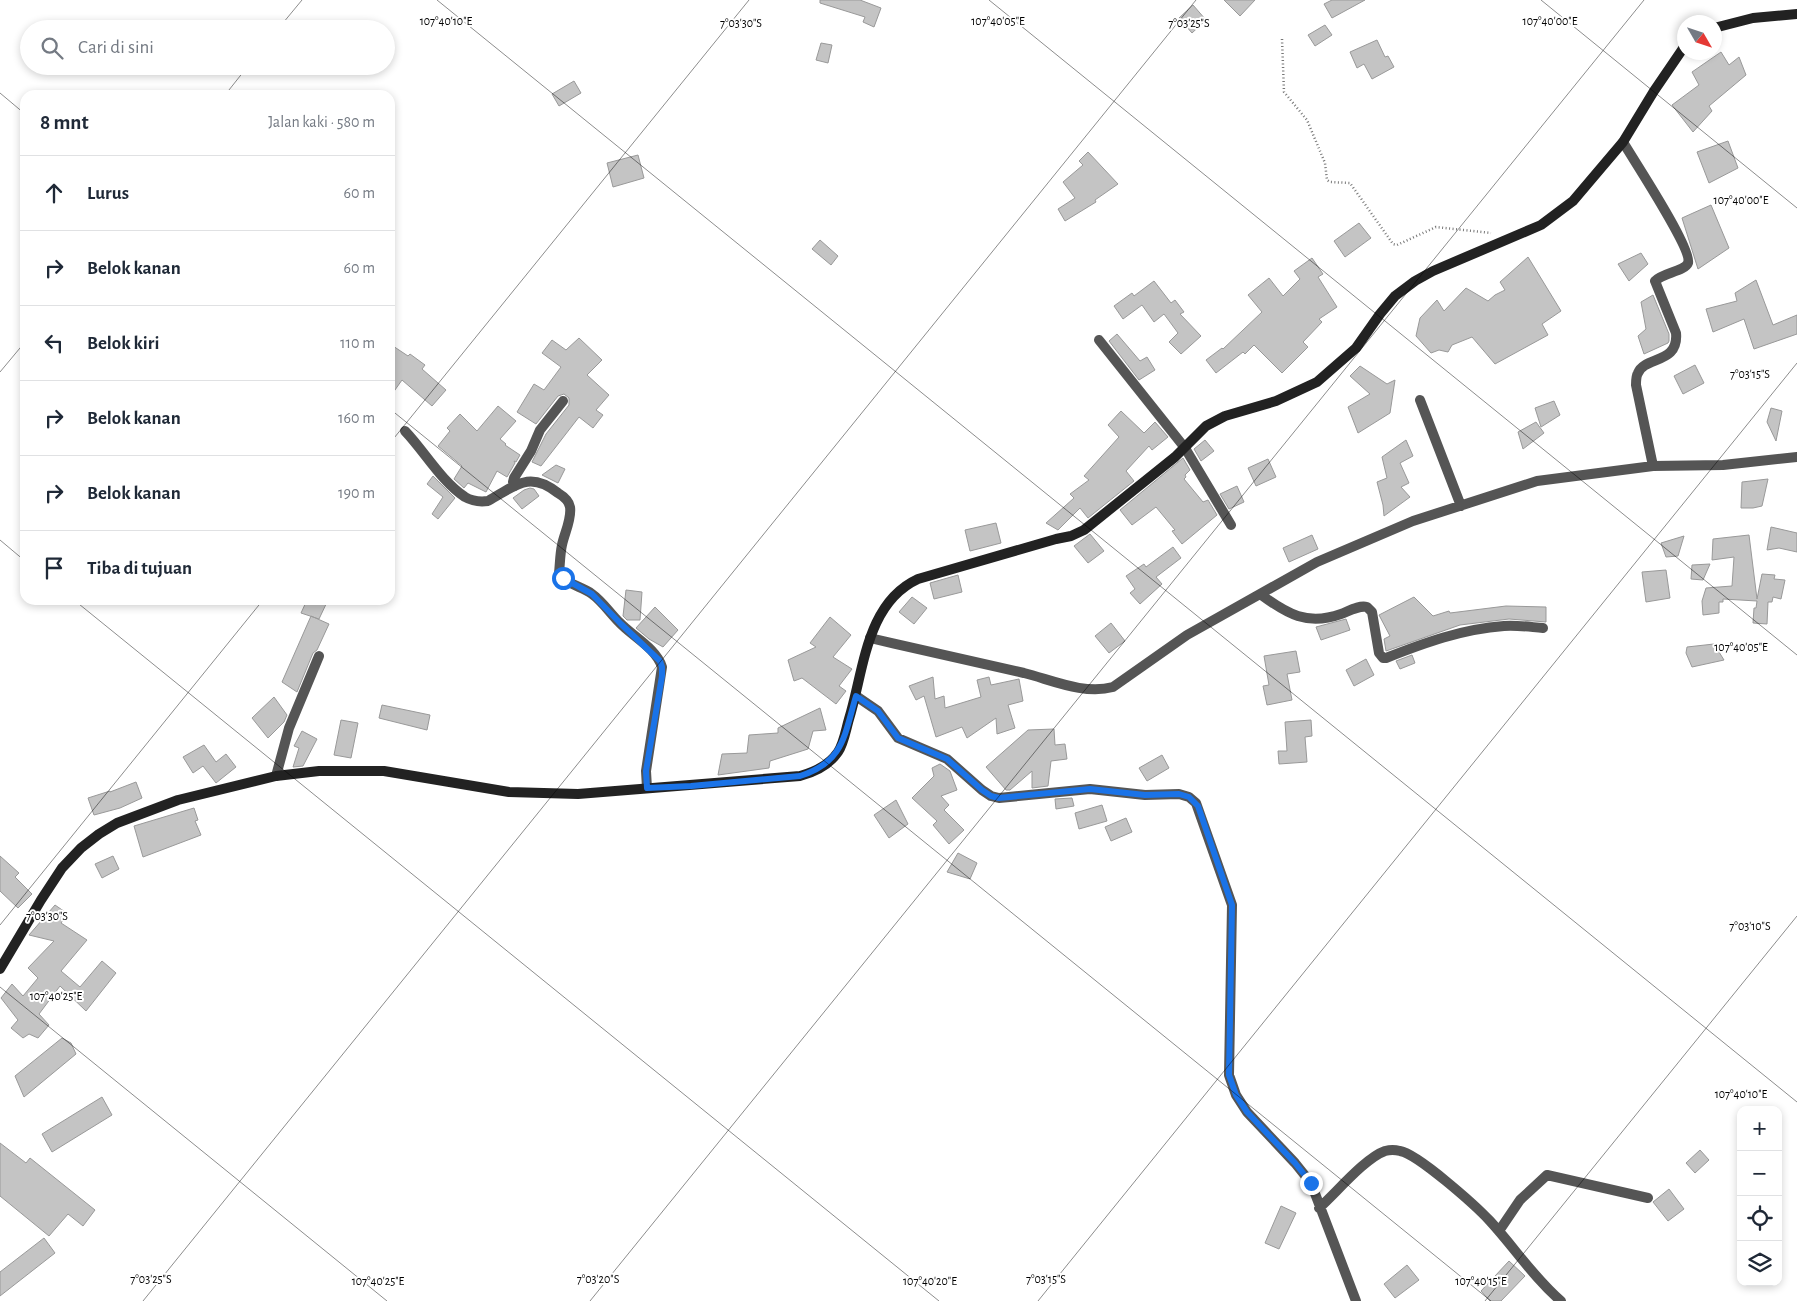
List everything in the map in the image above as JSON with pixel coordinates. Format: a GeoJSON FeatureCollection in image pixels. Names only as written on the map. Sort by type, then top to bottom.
{"type":"FeatureCollection","features":[{"type":"Feature","properties":{"kind":"street"},"geometry":{"type":"LineString","coordinates":[[1722,26],[1753,18],[1797,14]]}},
{"type":"Feature","properties":{"kind":"street"},"geometry":{"type":"LineString","coordinates":[[0,969],[62,868],[81,848],[99,834],[116,823],[178,800],[276,776],[319,771],[384,771],[510,792],[578,794],[800,776],[816,771],[830,761],[838,751],[856,696],[870,638],[881,614],[906,584],[927,576],[1071,536],[1084,530],[1185,448],[1206,426],[1225,416],[1276,401],[1317,382],[1356,348],[1395,296],[1415,281],[1541,225],[1573,201],[1633,128],[1654,91],[1677,57]]}},
{"type":"Feature","properties":{"kind":"street"},"geometry":{"type":"LineString","coordinates":[[1622,142],[1674,225],[1688,257],[1688,263],[1684,267],[1659,277],[1655,281],[1676,333],[1677,340],[1673,349],[1662,359],[1642,367],[1637,374],[1636,385],[1653,466]]}},
{"type":"Feature","properties":{"kind":"street"},"geometry":{"type":"LineString","coordinates":[[1099,340],[1185,448],[1230,525]]}},
{"type":"Feature","properties":{"kind":"street"},"geometry":{"type":"LineString","coordinates":[[1420,400],[1461,506]]}},
{"type":"Feature","properties":{"kind":"street"},"geometry":{"type":"LineString","coordinates":[[515,486],[514,478],[531,451],[540,430],[563,401]]}},
{"type":"Feature","properties":{"kind":"street"},"geometry":{"type":"LineString","coordinates":[[405,431],[442,475],[466,498],[481,502],[488,501],[526,480],[547,486],[564,497],[570,509],[562,546],[559,573],[567,581],[592,594],[660,661],[662,667],[646,771],[647,788]]}},
{"type":"Feature","properties":{"kind":"street"},"geometry":{"type":"LineString","coordinates":[[870,638],[1083,688],[1101,690],[1114,687],[1187,635],[1317,562],[1413,521],[1537,481],[1653,466],[1723,465],[1797,457]]}},
{"type":"Feature","properties":{"kind":"street"},"geometry":{"type":"LineString","coordinates":[[1260,594],[1282,610],[1295,616],[1322,618],[1335,616],[1361,606],[1368,607],[1372,612],[1379,653],[1383,658],[1436,638],[1464,632],[1505,626],[1543,628]]}},
{"type":"Feature","properties":{"kind":"street"},"geometry":{"type":"LineString","coordinates":[[276,776],[289,728],[319,656]]}},
{"type":"Feature","properties":{"kind":"street"},"geometry":{"type":"LineString","coordinates":[[856,696],[878,711],[898,738],[947,759],[991,796],[999,798],[1090,789],[1145,795],[1179,794],[1189,797],[1198,806],[1232,905],[1229,1075],[1236,1095],[1247,1112],[1295,1163],[1311,1183],[1356,1301]]}},
{"type":"Feature","properties":{"kind":"street"},"geometry":{"type":"LineString","coordinates":[[1320,1208],[1372,1157],[1387,1150],[1401,1151],[1420,1160],[1477,1208],[1560,1301]]}},
{"type":"Feature","properties":{"kind":"street"},"geometry":{"type":"LineString","coordinates":[[1499,1231],[1520,1200],[1547,1175],[1648,1198]]}},
{"type":"Feature","properties":{"kind":"path"},"geometry":{"type":"LineString","coordinates":[[1282,39],[1284,92],[1307,120],[1324,163],[1326,180],[1350,183],[1393,244],[1397,245],[1428,230],[1440,227],[1516,236]]}},
{"type":"Feature","properties":{"kind":"building"},"geometry":{"type":"Polygon","coordinates":[[[820,0],[860,0],[881,8],[874,27],[863,22],[865,17],[820,3],[820,0]]]}},
{"type":"Feature","properties":{"kind":"building"},"geometry":{"type":"Polygon","coordinates":[[[1224,0],[1255,0],[1240,16],[1224,0]]]}},
{"type":"Feature","properties":{"kind":"building"},"geometry":{"type":"Polygon","coordinates":[[[1332,0],[1365,0],[1332,18],[1324,4],[1332,0]]]}},
{"type":"Feature","properties":{"kind":"building"},"geometry":{"type":"Polygon","coordinates":[[[1193,5],[1206,20],[1192,33],[1179,18],[1193,5]]]}},
{"type":"Feature","properties":{"kind":"building"},"geometry":{"type":"Polygon","coordinates":[[[1325,25],[1332,35],[1315,46],[1308,35],[1325,25]]]}},
{"type":"Feature","properties":{"kind":"building"},"geometry":{"type":"Polygon","coordinates":[[[1377,40],[1385,57],[1388,56],[1394,67],[1372,79],[1364,64],[1357,68],[1350,52],[1377,40]]]}},
{"type":"Feature","properties":{"kind":"building"},"geometry":{"type":"Polygon","coordinates":[[[821,43],[832,45],[828,63],[816,60],[821,43]]]}},
{"type":"Feature","properties":{"kind":"building"},"geometry":{"type":"Polygon","coordinates":[[[1722,54],[1729,65],[1739,57],[1746,75],[1709,106],[1712,111],[1693,132],[1672,105],[1699,85],[1692,72],[1709,60],[1722,60],[1722,54]]]}},
{"type":"Feature","properties":{"kind":"building"},"geometry":{"type":"Polygon","coordinates":[[[574,81],[581,93],[559,106],[552,94],[574,81]]]}},
{"type":"Feature","properties":{"kind":"building"},"geometry":{"type":"Polygon","coordinates":[[[1728,141],[1738,168],[1709,183],[1697,152],[1728,141]]]}},
{"type":"Feature","properties":{"kind":"building"},"geometry":{"type":"Polygon","coordinates":[[[1088,152],[1118,184],[1095,200],[1096,202],[1065,221],[1058,209],[1075,198],[1063,182],[1083,165],[1079,161],[1088,152]]]}},
{"type":"Feature","properties":{"kind":"building"},"geometry":{"type":"Polygon","coordinates":[[[638,155],[644,178],[613,187],[607,163],[638,155]]]}},
{"type":"Feature","properties":{"kind":"building"},"geometry":{"type":"Polygon","coordinates":[[[1711,205],[1729,248],[1698,269],[1682,218],[1711,205]]]}},
{"type":"Feature","properties":{"kind":"building"},"geometry":{"type":"Polygon","coordinates":[[[1359,223],[1371,238],[1345,257],[1334,241],[1359,223]]]}},
{"type":"Feature","properties":{"kind":"building"},"geometry":{"type":"Polygon","coordinates":[[[820,240],[838,256],[831,265],[812,249],[820,240]]]}},
{"type":"Feature","properties":{"kind":"building"},"geometry":{"type":"Polygon","coordinates":[[[1641,253],[1648,264],[1629,281],[1618,264],[1641,253]]]}},
{"type":"Feature","properties":{"kind":"building"},"geometry":{"type":"Polygon","coordinates":[[[1528,257],[1561,311],[1542,324],[1548,335],[1495,364],[1472,337],[1452,345],[1448,352],[1439,350],[1431,353],[1416,336],[1420,318],[1437,300],[1444,311],[1466,288],[1488,301],[1505,290],[1500,282],[1528,257]]]}},
{"type":"Feature","properties":{"kind":"building"},"geometry":{"type":"Polygon","coordinates":[[[1312,258],[1323,274],[1318,277],[1337,307],[1319,319],[1322,322],[1303,342],[1308,347],[1282,373],[1254,345],[1245,354],[1243,352],[1216,373],[1206,360],[1223,349],[1262,312],[1248,295],[1269,278],[1283,296],[1300,279],[1294,271],[1312,258]]]}},
{"type":"Feature","properties":{"kind":"building"},"geometry":{"type":"Polygon","coordinates":[[[1756,280],[1773,325],[1797,315],[1797,334],[1754,349],[1744,319],[1713,332],[1706,309],[1737,301],[1735,293],[1756,280]]]}},
{"type":"Feature","properties":{"kind":"building"},"geometry":{"type":"Polygon","coordinates":[[[1154,281],[1171,303],[1175,300],[1184,312],[1180,314],[1201,336],[1181,354],[1169,342],[1178,333],[1164,314],[1154,322],[1142,305],[1123,319],[1114,306],[1132,293],[1134,296],[1154,281]]]}},
{"type":"Feature","properties":{"kind":"building"},"geometry":{"type":"Polygon","coordinates":[[[1653,295],[1669,334],[1669,341],[1644,354],[1638,336],[1646,329],[1641,302],[1653,295]]]}},
{"type":"Feature","properties":{"kind":"building"},"geometry":{"type":"Polygon","coordinates":[[[1117,334],[1140,361],[1147,357],[1155,370],[1139,380],[1109,341],[1117,334]]]}},
{"type":"Feature","properties":{"kind":"building"},"geometry":{"type":"Polygon","coordinates":[[[579,338],[602,360],[587,375],[609,395],[596,410],[603,415],[593,428],[579,417],[541,466],[532,462],[546,434],[569,405],[569,398],[564,394],[558,396],[536,424],[517,412],[534,384],[544,390],[561,367],[542,353],[552,340],[566,350],[579,338]]]}},
{"type":"Feature","properties":{"kind":"building"},"geometry":{"type":"Polygon","coordinates":[[[395,347],[408,356],[410,354],[425,365],[422,369],[446,390],[432,406],[402,380],[395,390],[395,347]]]}},
{"type":"Feature","properties":{"kind":"building"},"geometry":{"type":"Polygon","coordinates":[[[1695,365],[1704,383],[1683,394],[1674,376],[1695,365]]]}},
{"type":"Feature","properties":{"kind":"building"},"geometry":{"type":"Polygon","coordinates":[[[1360,366],[1387,384],[1395,380],[1390,413],[1358,433],[1348,407],[1370,394],[1350,376],[1360,366]]]}},
{"type":"Feature","properties":{"kind":"building"},"geometry":{"type":"Polygon","coordinates":[[[1554,401],[1560,415],[1541,427],[1535,408],[1554,401]]]}},
{"type":"Feature","properties":{"kind":"building"},"geometry":{"type":"Polygon","coordinates":[[[498,406],[516,421],[500,439],[505,445],[520,455],[516,462],[514,461],[515,463],[507,477],[497,471],[486,492],[468,483],[464,488],[454,479],[462,466],[438,446],[450,431],[447,428],[460,414],[477,431],[498,406]]]}},
{"type":"Feature","properties":{"kind":"building"},"geometry":{"type":"Polygon","coordinates":[[[1771,408],[1782,411],[1776,441],[1767,422],[1771,408]]]}},
{"type":"Feature","properties":{"kind":"building"},"geometry":{"type":"Polygon","coordinates":[[[1121,411],[1144,433],[1155,422],[1168,437],[1152,450],[1149,446],[1126,471],[1134,481],[1088,518],[1080,508],[1058,530],[1046,523],[1074,498],[1070,494],[1089,480],[1084,476],[1119,437],[1108,425],[1121,411]]]}},
{"type":"Feature","properties":{"kind":"building"},"geometry":{"type":"Polygon","coordinates":[[[1536,422],[1544,433],[1523,449],[1518,432],[1536,422]]]}},
{"type":"Feature","properties":{"kind":"building"},"geometry":{"type":"Polygon","coordinates":[[[1205,440],[1214,451],[1201,461],[1194,449],[1205,440]]]}},
{"type":"Feature","properties":{"kind":"building"},"geometry":{"type":"Polygon","coordinates":[[[1406,440],[1413,456],[1400,463],[1409,483],[1401,487],[1410,497],[1384,516],[1377,482],[1387,478],[1382,457],[1406,440]]]}},
{"type":"Feature","properties":{"kind":"building"},"geometry":{"type":"Polygon","coordinates":[[[1183,458],[1190,470],[1184,479],[1203,502],[1208,500],[1217,515],[1182,544],[1172,531],[1175,530],[1156,507],[1132,525],[1120,510],[1183,458]]]}},
{"type":"Feature","properties":{"kind":"building"},"geometry":{"type":"Polygon","coordinates":[[[1268,459],[1276,477],[1256,486],[1248,468],[1268,459]]]}},
{"type":"Feature","properties":{"kind":"building"},"geometry":{"type":"Polygon","coordinates":[[[556,465],[565,469],[558,483],[542,475],[556,465]]]}},
{"type":"Feature","properties":{"kind":"building"},"geometry":{"type":"Polygon","coordinates":[[[433,476],[455,498],[438,519],[432,514],[443,497],[427,484],[433,476]]]}},
{"type":"Feature","properties":{"kind":"building"},"geometry":{"type":"Polygon","coordinates":[[[1768,479],[1762,506],[1741,508],[1742,482],[1768,479]]]}},
{"type":"Feature","properties":{"kind":"building"},"geometry":{"type":"Polygon","coordinates":[[[1237,486],[1244,502],[1229,509],[1220,494],[1237,486]]]}},
{"type":"Feature","properties":{"kind":"building"},"geometry":{"type":"Polygon","coordinates":[[[530,488],[534,489],[539,496],[522,509],[513,498],[530,488]]]}},
{"type":"Feature","properties":{"kind":"building"},"geometry":{"type":"Polygon","coordinates":[[[996,523],[1001,543],[970,551],[965,530],[996,523]]]}},
{"type":"Feature","properties":{"kind":"building"},"geometry":{"type":"Polygon","coordinates":[[[1771,527],[1797,533],[1797,552],[1779,548],[1767,550],[1771,527]]]}},
{"type":"Feature","properties":{"kind":"building"},"geometry":{"type":"Polygon","coordinates":[[[1090,534],[1104,551],[1088,563],[1074,546],[1090,534]]]}},
{"type":"Feature","properties":{"kind":"building"},"geometry":{"type":"Polygon","coordinates":[[[1312,535],[1318,549],[1289,562],[1283,548],[1312,535]]]}},
{"type":"Feature","properties":{"kind":"building"},"geometry":{"type":"Polygon","coordinates":[[[1749,535],[1757,599],[1762,574],[1775,575],[1774,579],[1785,580],[1781,599],[1773,597],[1772,602],[1768,602],[1767,624],[1753,623],[1754,608],[1756,608],[1757,601],[1723,599],[1723,602],[1719,602],[1719,613],[1703,615],[1702,601],[1706,588],[1732,586],[1734,557],[1712,560],[1713,539],[1749,535]]]}},
{"type":"Feature","properties":{"kind":"building"},"geometry":{"type":"Polygon","coordinates":[[[1684,536],[1678,556],[1666,557],[1661,543],[1684,536]]]}},
{"type":"Feature","properties":{"kind":"building"},"geometry":{"type":"Polygon","coordinates":[[[1173,547],[1181,558],[1156,577],[1162,584],[1140,604],[1130,593],[1135,589],[1126,576],[1144,564],[1146,567],[1173,547]]]}},
{"type":"Feature","properties":{"kind":"building"},"geometry":{"type":"Polygon","coordinates":[[[1710,564],[1703,580],[1691,579],[1692,565],[1710,564]]]}},
{"type":"Feature","properties":{"kind":"building"},"geometry":{"type":"Polygon","coordinates":[[[1666,570],[1670,598],[1646,602],[1642,572],[1666,570]]]}},
{"type":"Feature","properties":{"kind":"building"},"geometry":{"type":"Polygon","coordinates":[[[958,575],[962,592],[934,599],[930,583],[958,575]]]}},
{"type":"Feature","properties":{"kind":"building"},"geometry":{"type":"Polygon","coordinates":[[[626,590],[642,592],[640,620],[627,620],[623,616],[626,590]]]}},
{"type":"Feature","properties":{"kind":"building"},"geometry":{"type":"Polygon","coordinates":[[[912,597],[927,608],[914,624],[899,612],[912,597]]]}},
{"type":"Feature","properties":{"kind":"building"},"geometry":{"type":"Polygon","coordinates":[[[1414,597],[1433,616],[1449,611],[1450,613],[1506,606],[1546,607],[1546,622],[1509,619],[1460,625],[1386,651],[1384,639],[1390,636],[1379,615],[1414,597]]]}},
{"type":"Feature","properties":{"kind":"building"},"geometry":{"type":"Polygon","coordinates":[[[305,605],[326,605],[319,619],[301,613],[305,605]]]}},
{"type":"Feature","properties":{"kind":"building"},"geometry":{"type":"Polygon","coordinates":[[[655,607],[678,630],[663,647],[649,639],[636,628],[655,607]]]}},
{"type":"Feature","properties":{"kind":"building"},"geometry":{"type":"Polygon","coordinates":[[[311,616],[329,624],[317,650],[313,653],[297,692],[282,682],[311,616]]]}},
{"type":"Feature","properties":{"kind":"building"},"geometry":{"type":"Polygon","coordinates":[[[830,617],[851,635],[833,657],[852,669],[839,686],[846,691],[836,704],[802,678],[794,681],[788,660],[816,647],[810,643],[830,617]]]}},
{"type":"Feature","properties":{"kind":"building"},"geometry":{"type":"Polygon","coordinates":[[[1346,619],[1350,630],[1321,640],[1316,627],[1346,619]]]}},
{"type":"Feature","properties":{"kind":"building"},"geometry":{"type":"Polygon","coordinates":[[[1111,623],[1125,641],[1109,653],[1095,636],[1111,623]]]}},
{"type":"Feature","properties":{"kind":"building"},"geometry":{"type":"Polygon","coordinates":[[[1714,644],[1724,660],[1692,667],[1686,653],[1687,647],[1714,644]]]}},
{"type":"Feature","properties":{"kind":"building"},"geometry":{"type":"Polygon","coordinates":[[[1296,651],[1300,672],[1287,674],[1292,700],[1267,705],[1263,686],[1269,685],[1264,656],[1296,651]]]}},
{"type":"Feature","properties":{"kind":"building"},"geometry":{"type":"Polygon","coordinates":[[[1412,655],[1415,663],[1400,669],[1396,661],[1412,655]]]}},
{"type":"Feature","properties":{"kind":"building"},"geometry":{"type":"Polygon","coordinates":[[[1366,659],[1374,675],[1354,686],[1346,670],[1366,659]]]}},
{"type":"Feature","properties":{"kind":"building"},"geometry":{"type":"Polygon","coordinates":[[[933,677],[935,699],[944,696],[945,708],[981,697],[977,680],[989,677],[991,685],[1019,679],[1023,701],[1008,705],[1015,728],[997,734],[996,718],[967,738],[962,727],[936,737],[924,696],[916,700],[909,686],[933,677]]]}},
{"type":"Feature","properties":{"kind":"building"},"geometry":{"type":"Polygon","coordinates":[[[274,697],[287,715],[284,722],[268,738],[252,718],[274,697]]]}},
{"type":"Feature","properties":{"kind":"building"},"geometry":{"type":"Polygon","coordinates":[[[382,705],[430,715],[427,730],[379,718],[382,705]]]}},
{"type":"Feature","properties":{"kind":"building"},"geometry":{"type":"Polygon","coordinates":[[[820,708],[826,730],[813,731],[808,749],[770,761],[769,768],[718,775],[722,754],[747,753],[749,735],[778,733],[778,728],[820,708]]]}},
{"type":"Feature","properties":{"kind":"building"},"geometry":{"type":"Polygon","coordinates":[[[341,720],[358,723],[351,758],[334,755],[341,720]]]}},
{"type":"Feature","properties":{"kind":"building"},"geometry":{"type":"Polygon","coordinates":[[[1311,720],[1312,736],[1305,737],[1307,762],[1279,764],[1278,751],[1287,751],[1285,722],[1311,720]]]}},
{"type":"Feature","properties":{"kind":"building"},"geometry":{"type":"Polygon","coordinates":[[[1054,729],[1055,745],[1065,744],[1067,759],[1051,761],[1048,786],[1032,788],[1032,771],[1010,790],[1006,790],[986,767],[1028,730],[1054,729]]]}},
{"type":"Feature","properties":{"kind":"building"},"geometry":{"type":"Polygon","coordinates":[[[302,731],[317,739],[303,766],[293,767],[299,748],[294,746],[302,731]]]}},
{"type":"Feature","properties":{"kind":"building"},"geometry":{"type":"Polygon","coordinates":[[[204,745],[216,762],[226,754],[236,767],[216,783],[203,766],[193,773],[183,757],[204,745]]]}},
{"type":"Feature","properties":{"kind":"building"},"geometry":{"type":"Polygon","coordinates":[[[1162,755],[1169,768],[1147,781],[1139,768],[1162,755]]]}},
{"type":"Feature","properties":{"kind":"building"},"geometry":{"type":"Polygon","coordinates":[[[940,764],[950,771],[957,790],[941,796],[949,805],[944,810],[964,830],[949,844],[933,825],[937,821],[912,798],[934,776],[932,768],[940,764]]]}},
{"type":"Feature","properties":{"kind":"building"},"geometry":{"type":"Polygon","coordinates":[[[136,782],[142,798],[120,808],[94,815],[88,798],[136,782]]]}},
{"type":"Feature","properties":{"kind":"building"},"geometry":{"type":"Polygon","coordinates":[[[1072,798],[1074,806],[1056,809],[1055,799],[1072,798]]]}},
{"type":"Feature","properties":{"kind":"building"},"geometry":{"type":"Polygon","coordinates":[[[896,800],[908,824],[889,838],[874,815],[896,800]]]}},
{"type":"Feature","properties":{"kind":"building"},"geometry":{"type":"Polygon","coordinates":[[[1102,805],[1107,821],[1079,829],[1075,813],[1102,805]]]}},
{"type":"Feature","properties":{"kind":"building"},"geometry":{"type":"Polygon","coordinates":[[[194,808],[198,820],[195,821],[201,835],[143,857],[134,826],[194,808]]]}},
{"type":"Feature","properties":{"kind":"building"},"geometry":{"type":"Polygon","coordinates":[[[1126,818],[1132,832],[1111,841],[1105,827],[1126,818]]]}},
{"type":"Feature","properties":{"kind":"building"},"geometry":{"type":"Polygon","coordinates":[[[958,853],[977,863],[970,879],[947,872],[958,853]]]}},
{"type":"Feature","properties":{"kind":"building"},"geometry":{"type":"Polygon","coordinates":[[[0,856],[19,873],[15,877],[32,894],[18,908],[0,891],[0,856]]]}},
{"type":"Feature","properties":{"kind":"building"},"geometry":{"type":"Polygon","coordinates":[[[113,856],[119,869],[102,878],[95,864],[113,856]]]}},
{"type":"Feature","properties":{"kind":"building"},"geometry":{"type":"Polygon","coordinates":[[[55,905],[68,914],[61,923],[87,940],[61,971],[80,987],[102,961],[116,973],[86,1011],[60,986],[39,1014],[49,1025],[38,1038],[29,1034],[23,1038],[11,1028],[18,1020],[1,998],[12,984],[23,996],[38,978],[28,968],[54,941],[29,935],[55,905]]]}},
{"type":"Feature","properties":{"kind":"building"},"geometry":{"type":"Polygon","coordinates":[[[62,1038],[71,1043],[76,1054],[24,1097],[15,1076],[62,1038]]]}},
{"type":"Feature","properties":{"kind":"building"},"geometry":{"type":"Polygon","coordinates":[[[102,1097],[112,1115],[52,1152],[42,1134],[102,1097]]]}},
{"type":"Feature","properties":{"kind":"building"},"geometry":{"type":"Polygon","coordinates":[[[0,1143],[26,1163],[30,1158],[95,1210],[83,1226],[68,1214],[49,1236],[0,1196],[0,1143]]]}},
{"type":"Feature","properties":{"kind":"building"},"geometry":{"type":"Polygon","coordinates":[[[1700,1150],[1709,1160],[1695,1173],[1686,1163],[1700,1150]]]}},
{"type":"Feature","properties":{"kind":"building"},"geometry":{"type":"Polygon","coordinates":[[[1669,1189],[1684,1209],[1668,1221],[1653,1202],[1669,1189]]]}},
{"type":"Feature","properties":{"kind":"building"},"geometry":{"type":"Polygon","coordinates":[[[1281,1206],[1296,1213],[1279,1249],[1265,1243],[1281,1206]]]}},
{"type":"Feature","properties":{"kind":"building"},"geometry":{"type":"Polygon","coordinates":[[[44,1238],[55,1253],[0,1296],[0,1272],[44,1238]]]}},
{"type":"Feature","properties":{"kind":"building"},"geometry":{"type":"Polygon","coordinates":[[[1509,1261],[1525,1276],[1501,1301],[1490,1301],[1481,1291],[1509,1261]]]}},
{"type":"Feature","properties":{"kind":"building"},"geometry":{"type":"Polygon","coordinates":[[[1407,1265],[1419,1280],[1395,1298],[1384,1284],[1407,1265]]]}},
{"type":"Feature","properties":{"kind":"route"},"geometry":{"type":"LineString","coordinates":[[563,578],[592,594],[660,661],[662,676],[646,771],[647,788],[800,776],[816,771],[830,761],[838,751],[856,696],[874,707],[898,738],[947,759],[991,796],[999,798],[1052,791],[1090,789],[1145,795],[1179,794],[1189,797],[1198,806],[1232,905],[1229,1075],[1236,1095],[1247,1112],[1295,1163],[1311,1183]]}}]}
